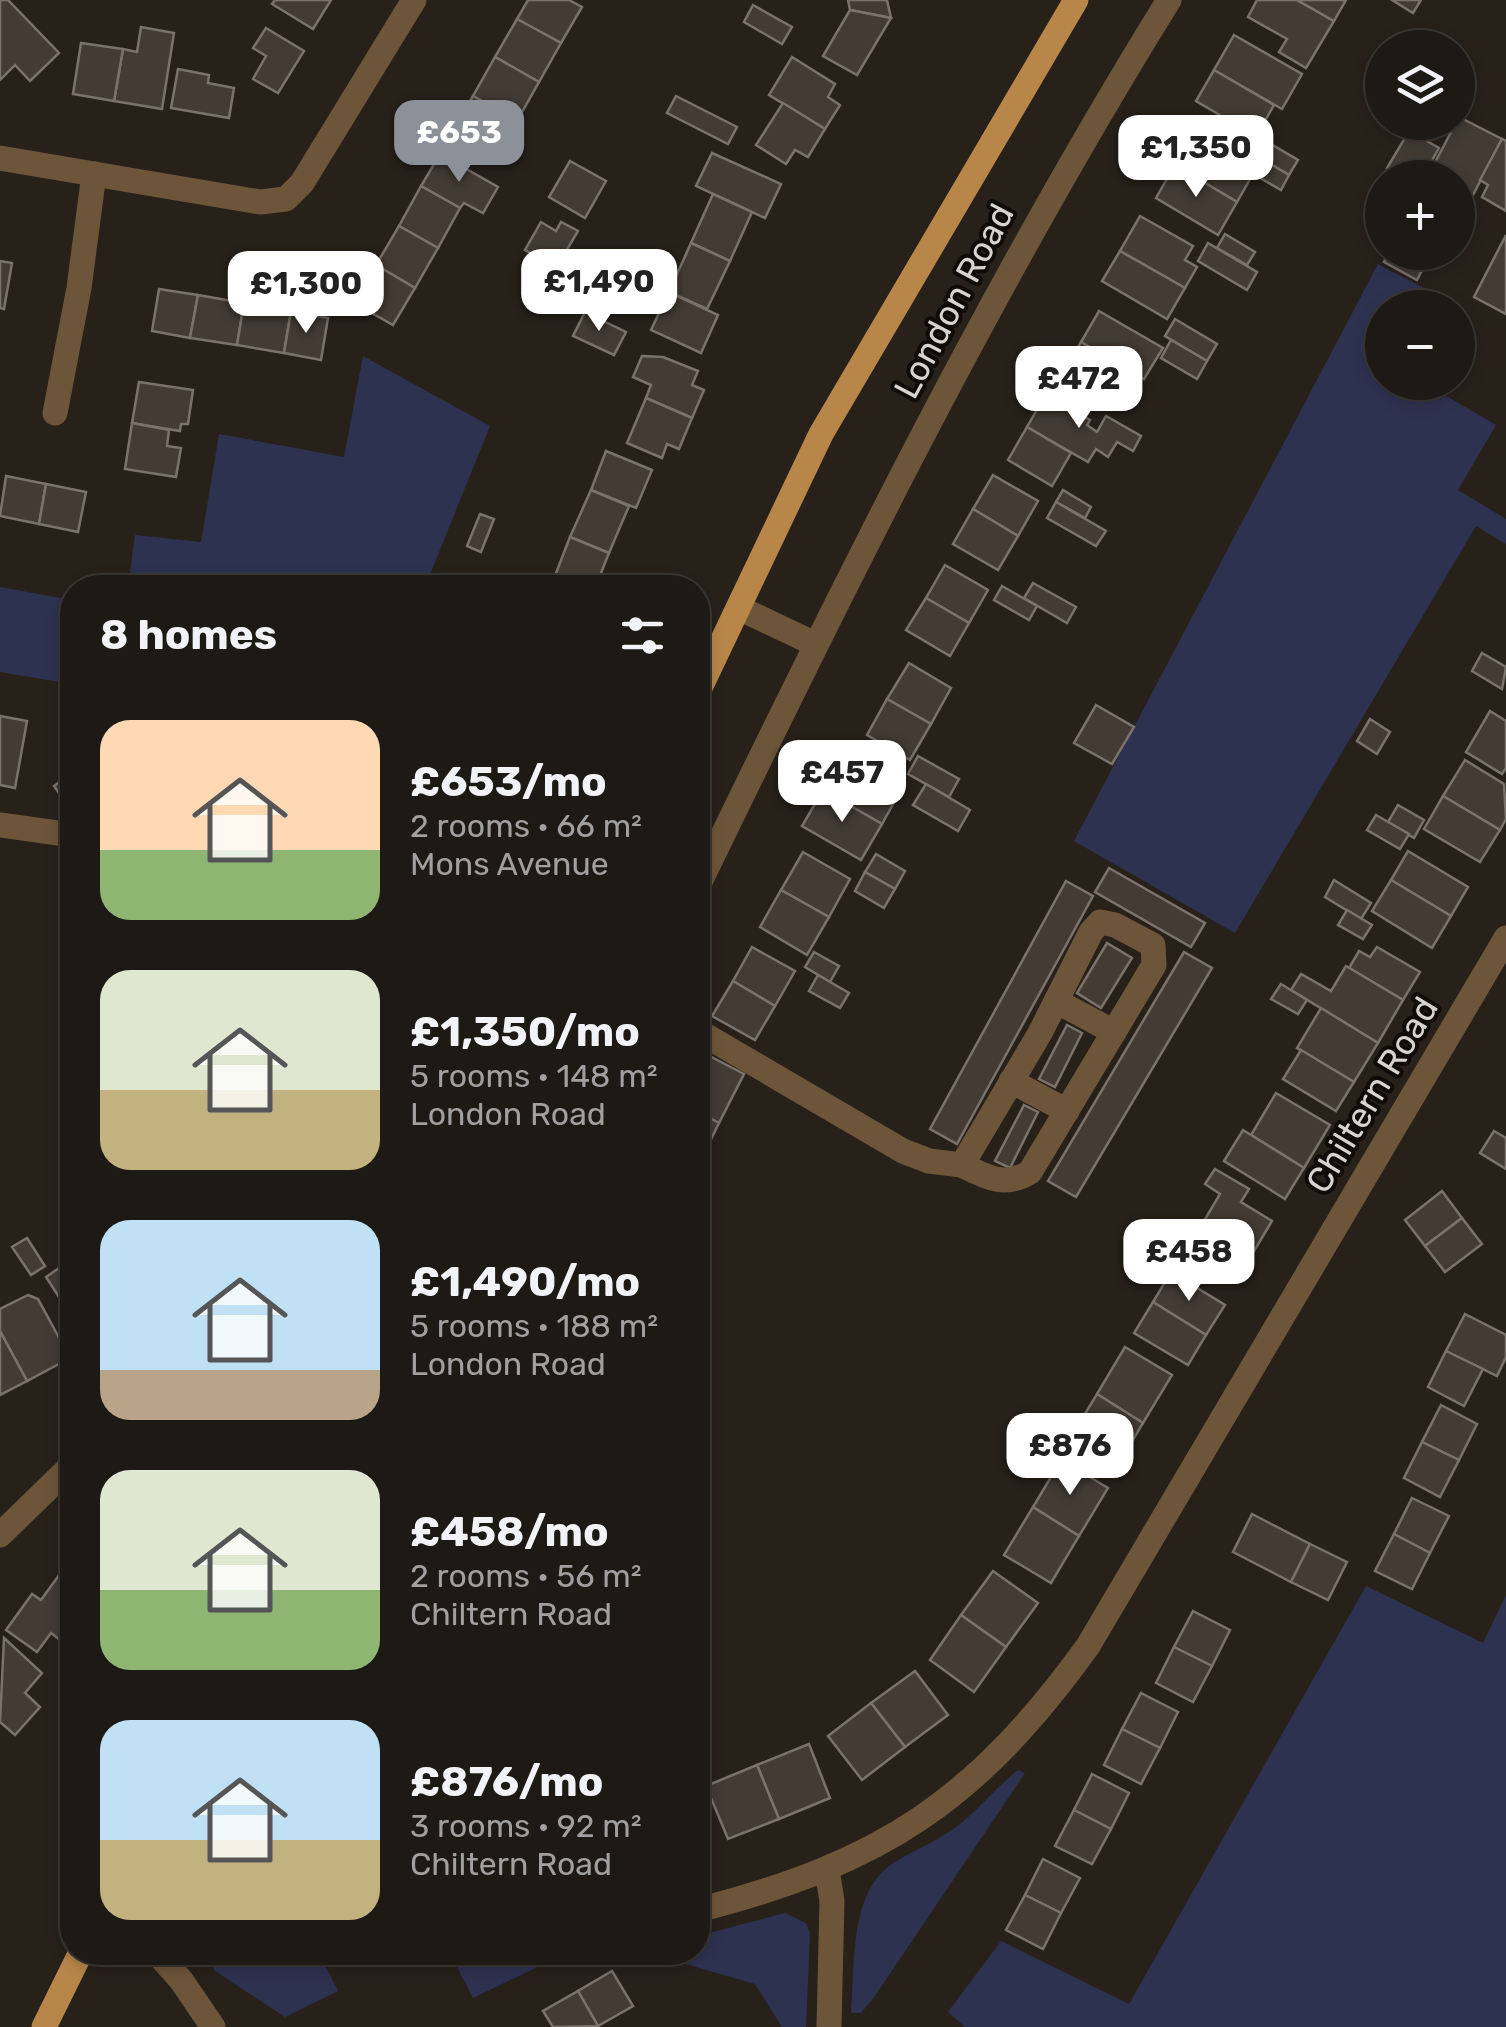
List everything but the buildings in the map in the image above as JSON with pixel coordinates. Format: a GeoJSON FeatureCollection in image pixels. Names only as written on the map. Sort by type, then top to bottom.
{"type":"FeatureCollection","features":[{"type":"Feature","properties":{"kind":"main road","name":"London Road"},"geometry":{"type":"LineString","coordinates":[[710,667],[821,434],[1076,0]]}},
{"type":"Feature","properties":{"kind":"main road"},"geometry":{"type":"LineString","coordinates":[[44,2027],[75,1965]]}},
{"type":"Feature","properties":{"kind":"street"},"geometry":{"type":"LineString","coordinates":[[0,158],[260,202],[286,200],[302,183],[414,0]]}},
{"type":"Feature","properties":{"kind":"street","name":"London Road"},"geometry":{"type":"LineString","coordinates":[[710,861],[815,644],[1033,228],[1169,0]]}},
{"type":"Feature","properties":{"kind":"street"},"geometry":{"type":"LineString","coordinates":[[55,413],[80,288],[94,174]]}},
{"type":"Feature","properties":{"kind":"street"},"geometry":{"type":"LineString","coordinates":[[739,608],[815,644]]}},
{"type":"Feature","properties":{"kind":"street"},"geometry":{"type":"LineString","coordinates":[[0,825],[60,833]]}},
{"type":"Feature","properties":{"kind":"street"},"geometry":{"type":"LineString","coordinates":[[710,1038],[903,1151],[930,1162],[962,1165],[1000,1182],[1017,1181],[1030,1172],[1154,965],[1153,945],[1116,925],[1100,922],[1091,932],[962,1165]]}},
{"type":"Feature","properties":{"kind":"street","name":"Chiltern Road"},"geometry":{"type":"LineString","coordinates":[[710,1907],[780,1889],[902,1832],[956,1795],[1048,1701],[1088,1646],[1506,938]]}},
{"type":"Feature","properties":{"kind":"street"},"geometry":{"type":"LineString","coordinates":[[1056,1001],[1114,1032]]}},
{"type":"Feature","properties":{"kind":"street"},"geometry":{"type":"LineString","coordinates":[[1011,1081],[1067,1110]]}},
{"type":"Feature","properties":{"kind":"street"},"geometry":{"type":"LineString","coordinates":[[0,1535],[60,1477]]}},
{"type":"Feature","properties":{"kind":"street"},"geometry":{"type":"LineString","coordinates":[[827,1870],[832,1901],[829,2027]]}},
{"type":"Feature","properties":{"kind":"street"},"geometry":{"type":"LineString","coordinates":[[168,1965],[213,2027]]}},
{"type":"Feature","properties":{"kind":"shaded area"},"geometry":{"type":"Polygon","coordinates":[[[1375,270],[1389,270],[1428,290],[1365,290],[1365,400],[1453,400],[1496,425],[1458,490],[1506,519],[1506,544],[1476,526],[1235,933],[1074,841],[1375,270]]]}},
{"type":"Feature","properties":{"kind":"shaded area"},"geometry":{"type":"Polygon","coordinates":[[[363,356],[490,426],[430,575],[130,575],[135,535],[201,542],[219,434],[344,457],[363,356]]]}},
{"type":"Feature","properties":{"kind":"shaded area"},"geometry":{"type":"Polygon","coordinates":[[[0,587],[60,598],[60,682],[0,672],[0,587]]]}},
{"type":"Feature","properties":{"kind":"shaded area"},"geometry":{"type":"Polygon","coordinates":[[[1366,1586],[1483,1643],[1506,1595],[1506,2027],[965,2027],[948,2012],[1001,1941],[1129,2004],[1366,1586]]]}},
{"type":"Feature","properties":{"kind":"shaded area"},"geometry":{"type":"Polygon","coordinates":[[[1018,1770],[1025,1773],[875,1996],[861,2013],[851,2013],[856,1935],[860,1914],[876,1879],[889,1866],[955,1828],[1018,1770]]]}},
{"type":"Feature","properties":{"kind":"shaded area"},"geometry":{"type":"Polygon","coordinates":[[[785,1913],[806,1923],[810,1933],[806,2027],[782,2027],[755,1984],[689,1965],[710,1965],[710,1933],[785,1913]]]}},
{"type":"Feature","properties":{"kind":"shaded area"},"geometry":{"type":"Polygon","coordinates":[[[212,1965],[325,1965],[338,1991],[285,2017],[215,1971],[212,1965]]]}},
{"type":"Feature","properties":{"kind":"shaded area"},"geometry":{"type":"Polygon","coordinates":[[[456,1965],[541,1965],[473,1998],[456,1965]]]}}]}
